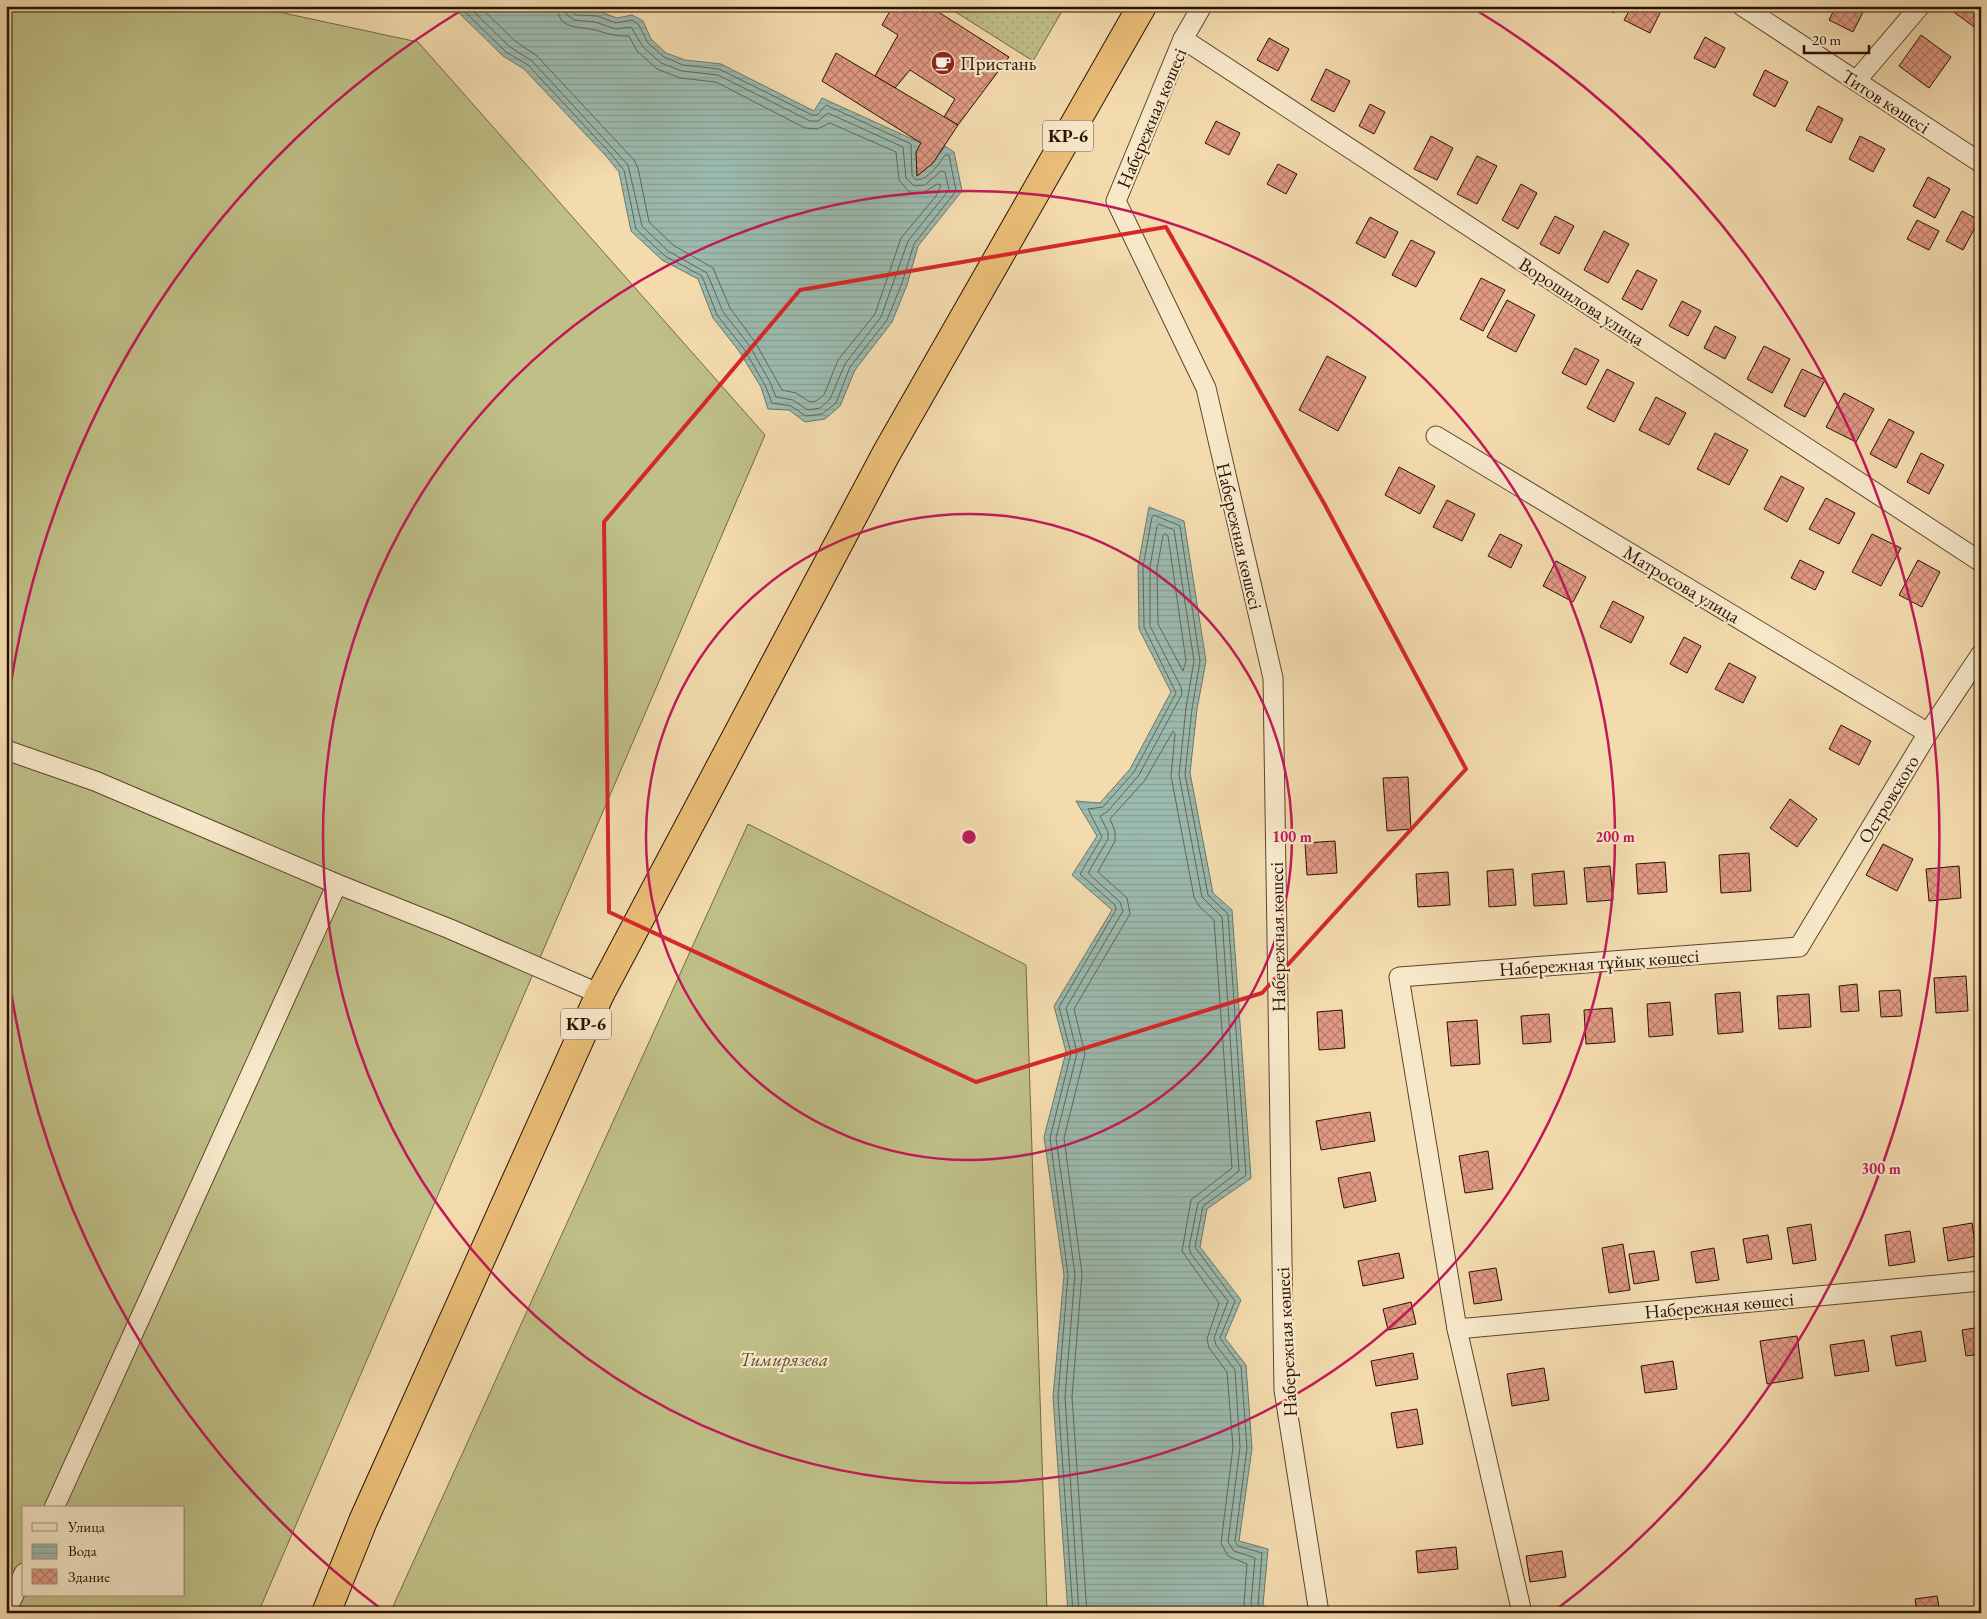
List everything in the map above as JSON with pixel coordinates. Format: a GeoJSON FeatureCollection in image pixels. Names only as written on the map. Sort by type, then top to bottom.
{"type":"FeatureCollection","features":[{"type":"Feature","properties":{"kind":"highway","name":"KP-6"},"geometry":{"type":"LineString","coordinates":[[326,1613],[367,1512],[600,994],[886,454],[1142,6]]}},
{"type":"Feature","properties":{"kind":"street","name":"Набережная көшесі"},"geometry":{"type":"LineString","coordinates":[[1202,6],[1183,39],[1116,201],[1206,388],[1273,678],[1284,1390],[1319,1613]]}},
{"type":"Feature","properties":{"kind":"street","name":"Титов көшесі"},"geometry":{"type":"LineString","coordinates":[[1742,6],[1981,163]]}},
{"type":"Feature","properties":{"kind":"street"},"geometry":{"type":"LineString","coordinates":[[1856,81],[1920,6]]}},
{"type":"Feature","properties":{"kind":"street","name":"Ворошилова улица"},"geometry":{"type":"LineString","coordinates":[[1183,39],[1981,562]]}},
{"type":"Feature","properties":{"kind":"street","name":"Матросова улица"},"geometry":{"type":"LineString","coordinates":[[1436,436],[1928,733]]}},
{"type":"Feature","properties":{"kind":"street","name":"Островского"},"geometry":{"type":"LineString","coordinates":[[1799,947],[1928,733],[1981,654]]}},
{"type":"Feature","properties":{"kind":"street"},"geometry":{"type":"LineString","coordinates":[[6,750],[95,781],[337,884],[459,932],[600,994]]}},
{"type":"Feature","properties":{"kind":"street"},"geometry":{"type":"LineString","coordinates":[[55,1506],[337,884]]}},
{"type":"Feature","properties":{"kind":"street","name":"Набережная тұйық көшесі"},"geometry":{"type":"LineString","coordinates":[[1458,1329],[1399,977],[1799,947]]}},
{"type":"Feature","properties":{"kind":"street","name":"Набережная көшесі"},"geometry":{"type":"LineString","coordinates":[[1458,1329],[1981,1280]]}},
{"type":"Feature","properties":{"kind":"street"},"geometry":{"type":"LineString","coordinates":[[1458,1329],[1522,1613]]}},
{"type":"Feature","properties":{"kind":"street"},"geometry":{"type":"LineString","coordinates":[[6,1612],[22,1577]]}},
{"type":"Feature","properties":{"kind":"highlighted area"},"geometry":{"type":"Polygon","coordinates":[[[1166,227],[1325,505],[1466,769],[1262,993],[976,1082],[609,912],[604,522],[800,290],[1166,227]]]}},
{"type":"Feature","properties":{"kind":"green space"},"geometry":{"type":"Polygon","coordinates":[[[6,6],[251,6],[418,42],[765,435],[258,1613],[6,1613],[6,6]]]}},
{"type":"Feature","properties":{"kind":"green space"},"geometry":{"type":"Polygon","coordinates":[[[946,6],[1065,6],[1033,61],[946,6]]]}},
{"type":"Feature","properties":{"kind":"green space","name":"Тимирязева"},"geometry":{"type":"Polygon","coordinates":[[[748,824],[1026,965],[1047,1613],[390,1613],[748,824]]]}},
{"type":"Feature","properties":{"kind":"water"},"geometry":{"type":"Polygon","coordinates":[[[452,6],[573,6],[577,10],[598,11],[617,18],[632,15],[643,21],[651,39],[666,53],[685,60],[721,64],[814,111],[822,98],[921,143],[916,152],[917,176],[933,163],[945,146],[954,152],[962,191],[918,246],[907,285],[892,322],[855,370],[840,406],[825,419],[805,422],[789,410],[768,409],[761,387],[739,351],[713,318],[698,279],[662,260],[631,231],[619,172],[524,69],[503,56],[452,6]]]}},
{"type":"Feature","properties":{"kind":"water"},"geometry":{"type":"Polygon","coordinates":[[[1149,507],[1184,521],[1206,661],[1197,709],[1190,773],[1213,893],[1232,910],[1251,1178],[1207,1209],[1200,1247],[1241,1300],[1225,1338],[1246,1365],[1252,1448],[1239,1541],[1268,1549],[1263,1605],[1274,1613],[1068,1613],[1053,1397],[1064,1275],[1044,1137],[1066,1052],[1054,1006],[1112,910],[1072,875],[1097,836],[1076,801],[1100,803],[1130,769],[1171,692],[1139,629],[1138,566],[1149,507]]]}},
{"type":"Feature","properties":{"kind":"building","name":"Пристань"},"geometry":{"type":"Polygon","coordinates":[[[893,6],[929,6],[1009,57],[958,125],[944,117],[955,99],[910,70],[895,88],[875,76],[898,35],[882,25],[893,6]]]}},
{"type":"Feature","properties":{"kind":"building"},"geometry":{"type":"Polygon","coordinates":[[[1601,6],[1618,6],[1614,13],[1601,6]]]}},
{"type":"Feature","properties":{"kind":"building"},"geometry":{"type":"Polygon","coordinates":[[[1632,6],[1656,6],[1662,9],[1650,33],[1624,20],[1632,6]]]}},
{"type":"Feature","properties":{"kind":"building"},"geometry":{"type":"Polygon","coordinates":[[[1836,6],[1866,6],[1853,32],[1829,20],[1836,6]]]}},
{"type":"Feature","properties":{"kind":"building"},"geometry":{"type":"Polygon","coordinates":[[[1954,6],[1981,6],[1981,24],[1977,29],[1951,10],[1954,6]]]}},
{"type":"Feature","properties":{"kind":"building"},"geometry":{"type":"Polygon","coordinates":[[[1921,35],[1951,57],[1929,88],[1899,66],[1921,35]]]}},
{"type":"Feature","properties":{"kind":"building"},"geometry":{"type":"Polygon","coordinates":[[[1705,37],[1725,48],[1715,68],[1694,58],[1705,37]]]}},
{"type":"Feature","properties":{"kind":"building"},"geometry":{"type":"Polygon","coordinates":[[[1269,38],[1289,49],[1278,71],[1257,60],[1269,38]]]}},
{"type":"Feature","properties":{"kind":"building","name":"Пристань"},"geometry":{"type":"Polygon","coordinates":[[[836,53],[958,125],[933,163],[917,176],[916,152],[921,143],[822,81],[836,53]]]}},
{"type":"Feature","properties":{"kind":"building"},"geometry":{"type":"Polygon","coordinates":[[[1326,69],[1350,81],[1334,112],[1311,100],[1326,69]]]}},
{"type":"Feature","properties":{"kind":"building"},"geometry":{"type":"Polygon","coordinates":[[[1765,70],[1788,82],[1775,107],[1753,95],[1765,70]]]}},
{"type":"Feature","properties":{"kind":"building"},"geometry":{"type":"Polygon","coordinates":[[[1370,104],[1385,112],[1374,134],[1359,126],[1370,104]]]}},
{"type":"Feature","properties":{"kind":"building"},"geometry":{"type":"Polygon","coordinates":[[[1818,106],[1843,119],[1831,143],[1806,130],[1818,106]]]}},
{"type":"Feature","properties":{"kind":"building"},"geometry":{"type":"Polygon","coordinates":[[[1216,121],[1240,133],[1229,155],[1205,143],[1216,121]]]}},
{"type":"Feature","properties":{"kind":"building"},"geometry":{"type":"Polygon","coordinates":[[[1431,136],[1453,148],[1437,180],[1414,169],[1431,136]]]}},
{"type":"Feature","properties":{"kind":"building"},"geometry":{"type":"Polygon","coordinates":[[[1860,136],[1885,149],[1873,172],[1849,159],[1860,136]]]}},
{"type":"Feature","properties":{"kind":"building"},"geometry":{"type":"Polygon","coordinates":[[[1477,156],[1497,166],[1477,204],[1457,194],[1477,156]]]}},
{"type":"Feature","properties":{"kind":"building"},"geometry":{"type":"Polygon","coordinates":[[[1278,164],[1297,174],[1286,194],[1267,184],[1278,164]]]}},
{"type":"Feature","properties":{"kind":"building"},"geometry":{"type":"Polygon","coordinates":[[[1928,177],[1950,189],[1935,218],[1913,206],[1928,177]]]}},
{"type":"Feature","properties":{"kind":"building"},"geometry":{"type":"Polygon","coordinates":[[[1521,184],[1537,193],[1518,229],[1502,220],[1521,184]]]}},
{"type":"Feature","properties":{"kind":"building"},"geometry":{"type":"Polygon","coordinates":[[[1962,211],[1979,220],[1963,250],[1946,241],[1962,211]]]}},
{"type":"Feature","properties":{"kind":"building"},"geometry":{"type":"Polygon","coordinates":[[[1555,216],[1574,226],[1559,254],[1540,244],[1555,216]]]}},
{"type":"Feature","properties":{"kind":"building"},"geometry":{"type":"Polygon","coordinates":[[[1370,217],[1398,232],[1385,258],[1356,243],[1370,217]]]}},
{"type":"Feature","properties":{"kind":"building"},"geometry":{"type":"Polygon","coordinates":[[[1917,220],[1939,231],[1929,250],[1907,239],[1917,220]]]}},
{"type":"Feature","properties":{"kind":"building"},"geometry":{"type":"Polygon","coordinates":[[[1604,231],[1629,244],[1608,283],[1584,270],[1604,231]]]}},
{"type":"Feature","properties":{"kind":"building"},"geometry":{"type":"Polygon","coordinates":[[[1981,231],[1981,245],[1975,242],[1981,231]]]}},
{"type":"Feature","properties":{"kind":"building"},"geometry":{"type":"Polygon","coordinates":[[[1411,240],[1435,252],[1416,287],[1392,275],[1411,240]]]}},
{"type":"Feature","properties":{"kind":"building"},"geometry":{"type":"Polygon","coordinates":[[[1637,270],[1657,280],[1642,310],[1622,299],[1637,270]]]}},
{"type":"Feature","properties":{"kind":"building"},"geometry":{"type":"Polygon","coordinates":[[[1481,278],[1505,290],[1483,331],[1460,319],[1481,278]]]}},
{"type":"Feature","properties":{"kind":"building"},"geometry":{"type":"Polygon","coordinates":[[[1507,300],[1535,315],[1516,352],[1487,337],[1507,300]]]}},
{"type":"Feature","properties":{"kind":"building"},"geometry":{"type":"Polygon","coordinates":[[[1682,301],[1701,311],[1688,336],[1669,326],[1682,301]]]}},
{"type":"Feature","properties":{"kind":"building"},"geometry":{"type":"Polygon","coordinates":[[[1715,326],[1736,337],[1725,359],[1704,348],[1715,326]]]}},
{"type":"Feature","properties":{"kind":"building"},"geometry":{"type":"Polygon","coordinates":[[[1764,346],[1790,359],[1772,393],[1747,379],[1764,346]]]}},
{"type":"Feature","properties":{"kind":"building"},"geometry":{"type":"Polygon","coordinates":[[[1575,348],[1599,360],[1586,385],[1562,373],[1575,348]]]}},
{"type":"Feature","properties":{"kind":"building"},"geometry":{"type":"Polygon","coordinates":[[[1327,356],[1366,377],[1338,431],[1299,410],[1327,356]]]}},
{"type":"Feature","properties":{"kind":"building"},"geometry":{"type":"Polygon","coordinates":[[[1607,369],[1634,383],[1614,422],[1587,408],[1607,369]]]}},
{"type":"Feature","properties":{"kind":"building"},"geometry":{"type":"Polygon","coordinates":[[[1802,369],[1825,380],[1805,417],[1784,406],[1802,369]]]}},
{"type":"Feature","properties":{"kind":"building"},"geometry":{"type":"Polygon","coordinates":[[[1844,393],[1874,409],[1856,442],[1826,427],[1844,393]]]}},
{"type":"Feature","properties":{"kind":"building"},"geometry":{"type":"Polygon","coordinates":[[[1656,397],[1686,413],[1669,445],[1639,430],[1656,397]]]}},
{"type":"Feature","properties":{"kind":"building"},"geometry":{"type":"Polygon","coordinates":[[[1889,419],[1914,432],[1896,468],[1870,454],[1889,419]]]}},
{"type":"Feature","properties":{"kind":"building"},"geometry":{"type":"Polygon","coordinates":[[[1715,433],[1748,450],[1729,485],[1697,469],[1715,433]]]}},
{"type":"Feature","properties":{"kind":"building"},"geometry":{"type":"Polygon","coordinates":[[[1921,453],[1944,465],[1929,494],[1907,482],[1921,453]]]}},
{"type":"Feature","properties":{"kind":"building"},"geometry":{"type":"Polygon","coordinates":[[[1399,467],[1435,486],[1420,514],[1385,495],[1399,467]]]}},
{"type":"Feature","properties":{"kind":"building"},"geometry":{"type":"Polygon","coordinates":[[[1781,476],[1804,488],[1787,522],[1764,509],[1781,476]]]}},
{"type":"Feature","properties":{"kind":"building"},"geometry":{"type":"Polygon","coordinates":[[[1826,498],[1855,513],[1839,544],[1809,529],[1826,498]]]}},
{"type":"Feature","properties":{"kind":"building"},"geometry":{"type":"Polygon","coordinates":[[[1447,500],[1475,514],[1462,541],[1433,527],[1447,500]]]}},
{"type":"Feature","properties":{"kind":"building"},"geometry":{"type":"Polygon","coordinates":[[[1500,534],[1522,545],[1511,568],[1488,556],[1500,534]]]}},
{"type":"Feature","properties":{"kind":"building"},"geometry":{"type":"Polygon","coordinates":[[[1872,534],[1901,548],[1881,586],[1852,572],[1872,534]]]}},
{"type":"Feature","properties":{"kind":"building"},"geometry":{"type":"Polygon","coordinates":[[[1800,560],[1824,572],[1815,590],[1791,578],[1800,560]]]}},
{"type":"Feature","properties":{"kind":"building"},"geometry":{"type":"Polygon","coordinates":[[[1918,560],[1940,572],[1922,607],[1899,595],[1918,560]]]}},
{"type":"Feature","properties":{"kind":"building"},"geometry":{"type":"Polygon","coordinates":[[[1556,561],[1586,577],[1573,602],[1543,586],[1556,561]]]}},
{"type":"Feature","properties":{"kind":"building"},"geometry":{"type":"Polygon","coordinates":[[[1613,601],[1644,617],[1631,643],[1600,627],[1613,601]]]}},
{"type":"Feature","properties":{"kind":"building"},"geometry":{"type":"Polygon","coordinates":[[[1684,637],[1701,646],[1687,673],[1670,664],[1684,637]]]}},
{"type":"Feature","properties":{"kind":"building"},"geometry":{"type":"Polygon","coordinates":[[[1729,663],[1756,677],[1743,703],[1715,689],[1729,663]]]}},
{"type":"Feature","properties":{"kind":"building"},"geometry":{"type":"Polygon","coordinates":[[[1841,725],[1871,741],[1859,765],[1829,749],[1841,725]]]}},
{"type":"Feature","properties":{"kind":"building"},"geometry":{"type":"Polygon","coordinates":[[[1408,777],[1411,829],[1387,831],[1383,778],[1408,777]]]}},
{"type":"Feature","properties":{"kind":"building"},"geometry":{"type":"Polygon","coordinates":[[[1790,799],[1817,819],[1797,847],[1770,828],[1790,799]]]}},
{"type":"Feature","properties":{"kind":"building"},"geometry":{"type":"Polygon","coordinates":[[[1335,841],[1337,873],[1307,875],[1305,843],[1335,841]]]}},
{"type":"Feature","properties":{"kind":"building"},"geometry":{"type":"Polygon","coordinates":[[[1883,844],[1913,859],[1897,891],[1866,875],[1883,844]]]}},
{"type":"Feature","properties":{"kind":"building"},"geometry":{"type":"Polygon","coordinates":[[[1749,853],[1751,891],[1721,893],[1719,855],[1749,853]]]}},
{"type":"Feature","properties":{"kind":"building"},"geometry":{"type":"Polygon","coordinates":[[[1665,862],[1667,892],[1638,894],[1636,864],[1665,862]]]}},
{"type":"Feature","properties":{"kind":"building"},"geometry":{"type":"Polygon","coordinates":[[[1610,866],[1613,900],[1587,902],[1584,868],[1610,866]]]}},
{"type":"Feature","properties":{"kind":"building"},"geometry":{"type":"Polygon","coordinates":[[[1959,866],[1961,898],[1929,901],[1926,869],[1959,866]]]}},
{"type":"Feature","properties":{"kind":"building"},"geometry":{"type":"Polygon","coordinates":[[[1513,869],[1516,905],[1489,907],[1487,871],[1513,869]]]}},
{"type":"Feature","properties":{"kind":"building"},"geometry":{"type":"Polygon","coordinates":[[[1564,871],[1567,904],[1534,906],[1532,874],[1564,871]]]}},
{"type":"Feature","properties":{"kind":"building"},"geometry":{"type":"Polygon","coordinates":[[[1448,872],[1450,905],[1418,907],[1416,874],[1448,872]]]}},
{"type":"Feature","properties":{"kind":"building"},"geometry":{"type":"Polygon","coordinates":[[[1966,976],[1968,1011],[1936,1013],[1934,978],[1966,976]]]}},
{"type":"Feature","properties":{"kind":"building"},"geometry":{"type":"Polygon","coordinates":[[[1857,984],[1859,1011],[1841,1012],[1839,986],[1857,984]]]}},
{"type":"Feature","properties":{"kind":"building"},"geometry":{"type":"Polygon","coordinates":[[[1900,990],[1902,1016],[1881,1017],[1879,991],[1900,990]]]}},
{"type":"Feature","properties":{"kind":"building"},"geometry":{"type":"Polygon","coordinates":[[[1740,992],[1743,1032],[1718,1034],[1715,994],[1740,992]]]}},
{"type":"Feature","properties":{"kind":"building"},"geometry":{"type":"Polygon","coordinates":[[[1809,994],[1811,1027],[1779,1029],[1777,996],[1809,994]]]}},
{"type":"Feature","properties":{"kind":"building"},"geometry":{"type":"Polygon","coordinates":[[[1670,1002],[1673,1035],[1649,1037],[1647,1004],[1670,1002]]]}},
{"type":"Feature","properties":{"kind":"building"},"geometry":{"type":"Polygon","coordinates":[[[1612,1008],[1615,1042],[1586,1044],[1584,1010],[1612,1008]]]}},
{"type":"Feature","properties":{"kind":"building"},"geometry":{"type":"Polygon","coordinates":[[[1342,1010],[1345,1048],[1319,1050],[1317,1012],[1342,1010]]]}},
{"type":"Feature","properties":{"kind":"building"},"geometry":{"type":"Polygon","coordinates":[[[1549,1014],[1551,1042],[1523,1044],[1521,1016],[1549,1014]]]}},
{"type":"Feature","properties":{"kind":"building"},"geometry":{"type":"Polygon","coordinates":[[[1477,1020],[1480,1064],[1451,1066],[1447,1022],[1477,1020]]]}},
{"type":"Feature","properties":{"kind":"building"},"geometry":{"type":"Polygon","coordinates":[[[1370,1112],[1375,1141],[1321,1150],[1316,1121],[1370,1112]]]}},
{"type":"Feature","properties":{"kind":"building"},"geometry":{"type":"Polygon","coordinates":[[[1488,1151],[1493,1189],[1465,1193],[1459,1156],[1488,1151]]]}},
{"type":"Feature","properties":{"kind":"building"},"geometry":{"type":"Polygon","coordinates":[[[1370,1172],[1376,1201],[1344,1208],[1338,1178],[1370,1172]]]}},
{"type":"Feature","properties":{"kind":"building"},"geometry":{"type":"Polygon","coordinates":[[[1972,1223],[1977,1256],[1948,1261],[1943,1228],[1972,1223]]]}},
{"type":"Feature","properties":{"kind":"building"},"geometry":{"type":"Polygon","coordinates":[[[1811,1224],[1816,1260],[1793,1264],[1787,1228],[1811,1224]]]}},
{"type":"Feature","properties":{"kind":"building"},"geometry":{"type":"Polygon","coordinates":[[[1910,1231],[1915,1262],[1889,1266],[1885,1235],[1910,1231]]]}},
{"type":"Feature","properties":{"kind":"building"},"geometry":{"type":"Polygon","coordinates":[[[1768,1235],[1772,1259],[1747,1263],[1743,1239],[1768,1235]]]}},
{"type":"Feature","properties":{"kind":"building"},"geometry":{"type":"Polygon","coordinates":[[[1623,1244],[1630,1290],[1609,1293],[1602,1248],[1623,1244]]]}},
{"type":"Feature","properties":{"kind":"building"},"geometry":{"type":"Polygon","coordinates":[[[1714,1248],[1719,1280],[1696,1283],[1691,1252],[1714,1248]]]}},
{"type":"Feature","properties":{"kind":"building"},"geometry":{"type":"Polygon","coordinates":[[[1654,1251],[1659,1280],[1634,1284],[1629,1254],[1654,1251]]]}},
{"type":"Feature","properties":{"kind":"building"},"geometry":{"type":"Polygon","coordinates":[[[1399,1253],[1404,1278],[1363,1286],[1358,1261],[1399,1253]]]}},
{"type":"Feature","properties":{"kind":"building"},"geometry":{"type":"Polygon","coordinates":[[[1496,1268],[1502,1300],[1474,1304],[1469,1272],[1496,1268]]]}},
{"type":"Feature","properties":{"kind":"building"},"geometry":{"type":"Polygon","coordinates":[[[1411,1302],[1416,1324],[1388,1330],[1383,1309],[1411,1302]]]}},
{"type":"Feature","properties":{"kind":"building"},"geometry":{"type":"Polygon","coordinates":[[[1981,1327],[1981,1354],[1966,1356],[1962,1330],[1981,1327]]]}},
{"type":"Feature","properties":{"kind":"building"},"geometry":{"type":"Polygon","coordinates":[[[1921,1331],[1926,1361],[1896,1366],[1891,1336],[1921,1331]]]}},
{"type":"Feature","properties":{"kind":"building"},"geometry":{"type":"Polygon","coordinates":[[[1797,1336],[1803,1378],[1767,1384],[1760,1341],[1797,1336]]]}},
{"type":"Feature","properties":{"kind":"building"},"geometry":{"type":"Polygon","coordinates":[[[1864,1340],[1869,1371],[1835,1376],[1830,1345],[1864,1340]]]}},
{"type":"Feature","properties":{"kind":"building"},"geometry":{"type":"Polygon","coordinates":[[[1413,1353],[1418,1379],[1376,1386],[1371,1361],[1413,1353]]]}},
{"type":"Feature","properties":{"kind":"building"},"geometry":{"type":"Polygon","coordinates":[[[1673,1361],[1677,1389],[1645,1393],[1641,1366],[1673,1361]]]}},
{"type":"Feature","properties":{"kind":"building"},"geometry":{"type":"Polygon","coordinates":[[[1544,1368],[1549,1400],[1512,1406],[1507,1374],[1544,1368]]]}},
{"type":"Feature","properties":{"kind":"building"},"geometry":{"type":"Polygon","coordinates":[[[1417,1409],[1423,1444],[1397,1448],[1391,1413],[1417,1409]]]}},
{"type":"Feature","properties":{"kind":"building"},"geometry":{"type":"Polygon","coordinates":[[[1456,1547],[1458,1569],[1418,1573],[1416,1551],[1456,1547]]]}},
{"type":"Feature","properties":{"kind":"building"},"geometry":{"type":"Polygon","coordinates":[[[1562,1551],[1566,1577],[1530,1582],[1526,1556],[1562,1551]]]}},
{"type":"Feature","properties":{"kind":"building"},"geometry":{"type":"Polygon","coordinates":[[[1937,1596],[1940,1613],[1917,1613],[1915,1599],[1937,1596]]]}},
{"type":"Feature","properties":{"kind":"building"},"geometry":{"type":"Polygon","coordinates":[[[1856,1607],[1856,1613],[1832,1613],[1831,1611],[1856,1607]]]}},
{"type":"Feature","properties":{"kind":"place","name":"Пристань"},"geometry":{"type":"Point","coordinates":[943,63]}}]}
